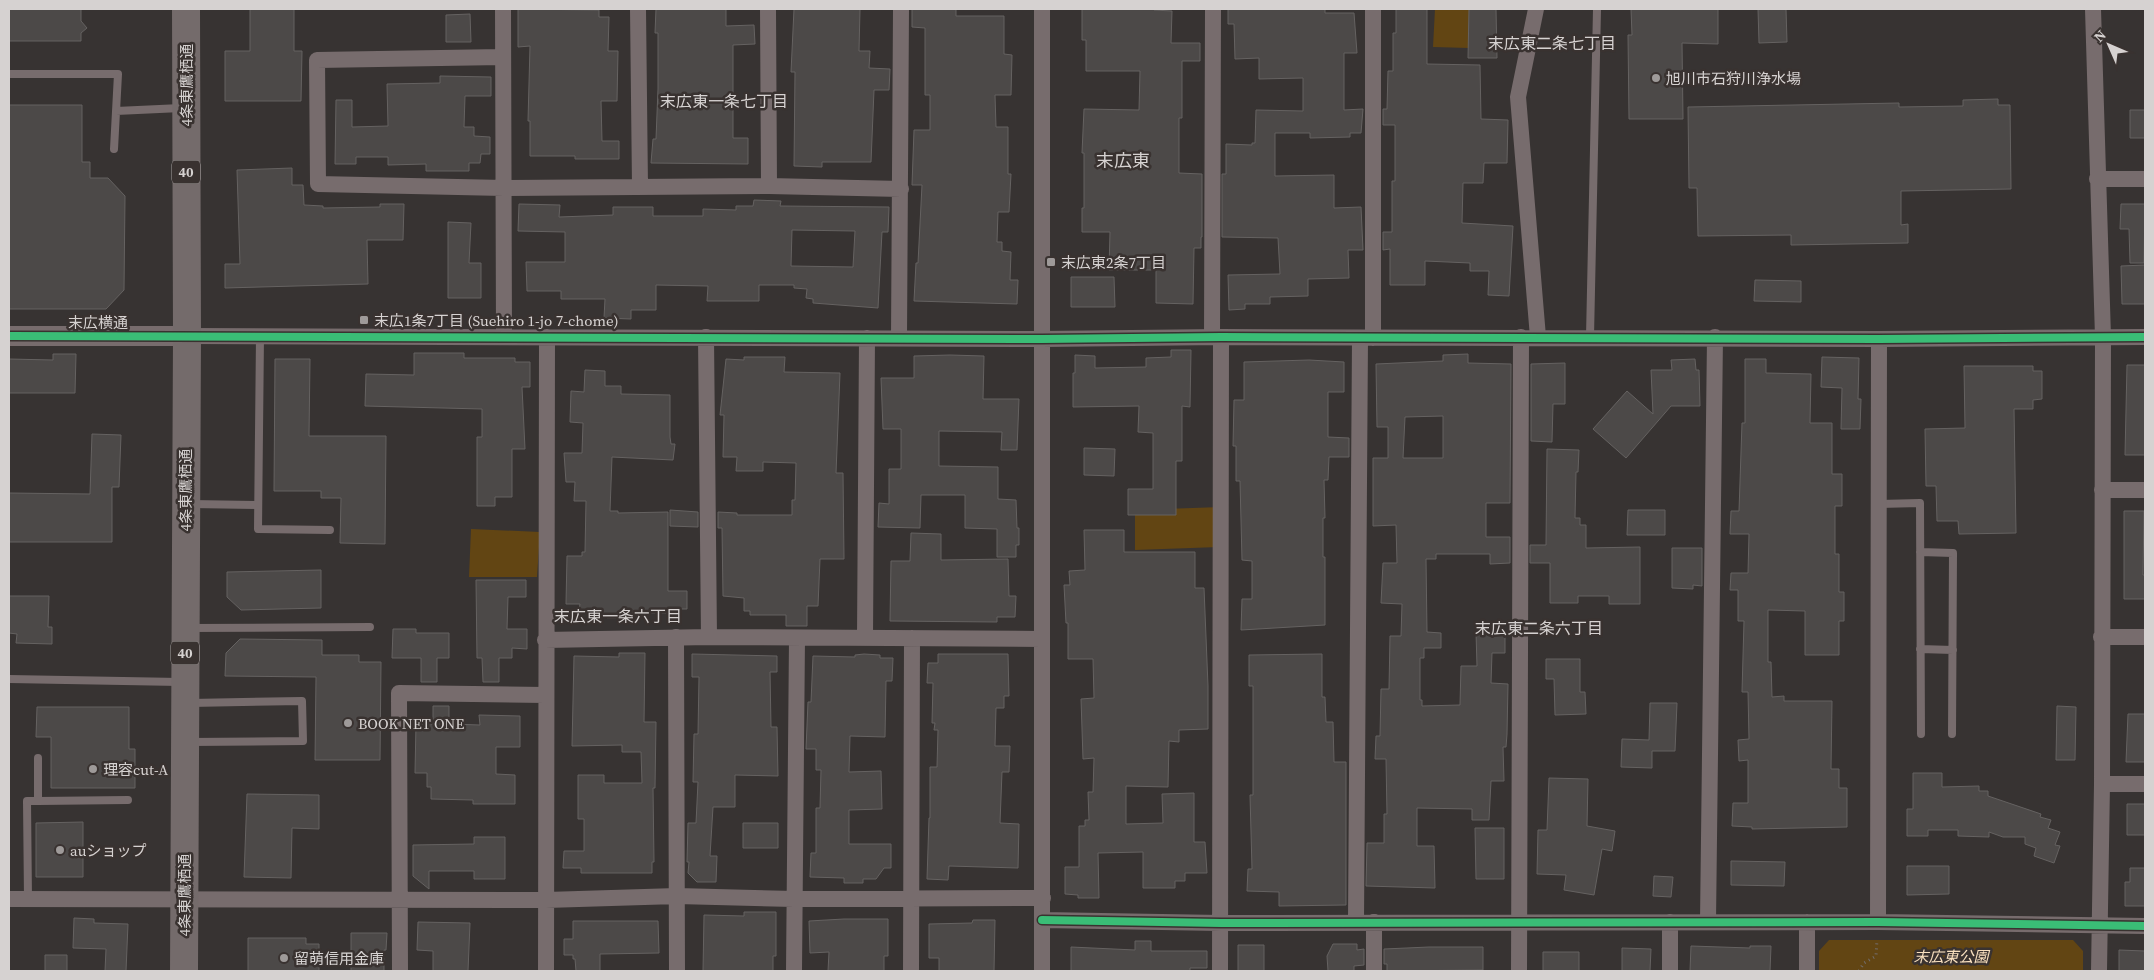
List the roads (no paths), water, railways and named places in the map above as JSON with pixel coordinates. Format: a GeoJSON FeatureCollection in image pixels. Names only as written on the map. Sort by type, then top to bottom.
{"type":"FeatureCollection","features":[{"type":"Feature","properties":{"kind":"highway","name":"4条東鷹栖通"},"geometry":{"type":"LineString","coordinates":[[184,971],[187,336],[186,9]]}},
{"type":"Feature","properties":{"kind":"street"},"geometry":{"type":"LineString","coordinates":[[503,9],[504,337]]}},
{"type":"Feature","properties":{"kind":"street"},"geometry":{"type":"LineString","coordinates":[[638,9],[640,187]]}},
{"type":"Feature","properties":{"kind":"street"},"geometry":{"type":"LineString","coordinates":[[768,9],[769,186]]}},
{"type":"Feature","properties":{"kind":"street"},"geometry":{"type":"LineString","coordinates":[[899,338],[901,9]]}},
{"type":"Feature","properties":{"kind":"street"},"geometry":{"type":"LineString","coordinates":[[1042,9],[1042,971]]}},
{"type":"Feature","properties":{"kind":"street"},"geometry":{"type":"LineString","coordinates":[[1213,9],[1220,971]]}},
{"type":"Feature","properties":{"kind":"street"},"geometry":{"type":"LineString","coordinates":[[1356,921],[1373,9]]}},
{"type":"Feature","properties":{"kind":"street"},"geometry":{"type":"LineString","coordinates":[[1536,9],[1518,97],[1538,337]]}},
{"type":"Feature","properties":{"kind":"street"},"geometry":{"type":"LineString","coordinates":[[2093,9],[2103,337],[2102,784],[2099,971]]}},
{"type":"Feature","properties":{"kind":"street"},"geometry":{"type":"LineString","coordinates":[[502,57],[317,60],[318,184],[504,188],[769,186],[901,189]]}},
{"type":"Feature","properties":{"kind":"street"},"geometry":{"type":"LineString","coordinates":[[2097,179],[2145,179]]}},
{"type":"Feature","properties":{"kind":"street","name":"末広横通"},"geometry":{"type":"LineString","coordinates":[[9,336],[187,336]]}},
{"type":"Feature","properties":{"kind":"street"},"geometry":{"type":"LineString","coordinates":[[187,336],[1042,339],[1216,337],[1715,337],[1879,339],[2145,337]]}},
{"type":"Feature","properties":{"kind":"street"},"geometry":{"type":"LineString","coordinates":[[546,971],[545,640],[547,337]]}},
{"type":"Feature","properties":{"kind":"street"},"geometry":{"type":"LineString","coordinates":[[706,337],[709,637]]}},
{"type":"Feature","properties":{"kind":"street"},"geometry":{"type":"LineString","coordinates":[[1519,971],[1521,337]]}},
{"type":"Feature","properties":{"kind":"street"},"geometry":{"type":"LineString","coordinates":[[1708,922],[1715,337]]}},
{"type":"Feature","properties":{"kind":"street"},"geometry":{"type":"LineString","coordinates":[[865,638],[867,338]]}},
{"type":"Feature","properties":{"kind":"street"},"geometry":{"type":"LineString","coordinates":[[1878,922],[1879,339]]}},
{"type":"Feature","properties":{"kind":"street"},"geometry":{"type":"LineString","coordinates":[[2102,490],[2145,490]]}},
{"type":"Feature","properties":{"kind":"street"},"geometry":{"type":"LineString","coordinates":[[545,640],[676,637],[1042,638]]}},
{"type":"Feature","properties":{"kind":"street"},"geometry":{"type":"LineString","coordinates":[[676,637],[676,971]]}},
{"type":"Feature","properties":{"kind":"street"},"geometry":{"type":"LineString","coordinates":[[2102,638],[2145,637]]}},
{"type":"Feature","properties":{"kind":"street"},"geometry":{"type":"LineString","coordinates":[[794,971],[796,638]]}},
{"type":"Feature","properties":{"kind":"street"},"geometry":{"type":"LineString","coordinates":[[911,971],[912,638]]}},
{"type":"Feature","properties":{"kind":"street"},"geometry":{"type":"LineString","coordinates":[[400,971],[399,693],[545,694]]}},
{"type":"Feature","properties":{"kind":"street"},"geometry":{"type":"LineString","coordinates":[[2102,784],[2145,784]]}},
{"type":"Feature","properties":{"kind":"street"},"geometry":{"type":"LineString","coordinates":[[9,899],[546,900],[677,896],[911,900],[1043,898]]}},
{"type":"Feature","properties":{"kind":"street"},"geometry":{"type":"LineString","coordinates":[[1042,920],[1221,923],[1356,921],[1878,922],[2145,926]]}},
{"type":"Feature","properties":{"kind":"street"},"geometry":{"type":"LineString","coordinates":[[1374,922],[1374,971]]}},
{"type":"Feature","properties":{"kind":"street"},"geometry":{"type":"LineString","coordinates":[[1670,922],[1670,971]]}},
{"type":"Feature","properties":{"kind":"street"},"geometry":{"type":"LineString","coordinates":[[1807,922],[1807,971]]}},
{"type":"Feature","properties":{"kind":"lane"},"geometry":{"type":"LineString","coordinates":[[1590,337],[1597,9]]}},
{"type":"Feature","properties":{"kind":"lane"},"geometry":{"type":"LineString","coordinates":[[9,74],[118,74],[114,149]]}},
{"type":"Feature","properties":{"kind":"lane"},"geometry":{"type":"LineString","coordinates":[[116,111],[186,108]]}},
{"type":"Feature","properties":{"kind":"lane"},"geometry":{"type":"LineString","coordinates":[[260,336],[258,529],[330,530]]}},
{"type":"Feature","properties":{"kind":"lane"},"geometry":{"type":"LineString","coordinates":[[1879,504],[1920,503],[1921,734]]}},
{"type":"Feature","properties":{"kind":"lane"},"geometry":{"type":"LineString","coordinates":[[185,504],[258,505]]}},
{"type":"Feature","properties":{"kind":"lane"},"geometry":{"type":"LineString","coordinates":[[1920,552],[1953,552],[1952,734]]}},
{"type":"Feature","properties":{"kind":"lane"},"geometry":{"type":"LineString","coordinates":[[185,628],[370,628]]}},
{"type":"Feature","properties":{"kind":"lane"},"geometry":{"type":"LineString","coordinates":[[1920,649],[1953,650]]}},
{"type":"Feature","properties":{"kind":"lane"},"geometry":{"type":"LineString","coordinates":[[9,680],[302,701],[303,741],[184,742]]}},
{"type":"Feature","properties":{"kind":"lane"},"geometry":{"type":"LineString","coordinates":[[38,758],[38,801]]}},
{"type":"Feature","properties":{"kind":"lane"},"geometry":{"type":"LineString","coordinates":[[28,899],[27,801],[128,800]]}},
{"type":"Feature","properties":{"kind":"place","name":"旭川市石狩川浄水場"},"geometry":{"type":"Point","coordinates":[1656,78]}},
{"type":"Feature","properties":{"kind":"place","name":"末広東2条7丁目"},"geometry":{"type":"Point","coordinates":[1051,262]}},
{"type":"Feature","properties":{"kind":"place","name":"末広1条7丁目 (Suehiro 1-jo 7-chome)"},"geometry":{"type":"Point","coordinates":[364,320]}},
{"type":"Feature","properties":{"kind":"place","name":"BOOK NET ONE"},"geometry":{"type":"Point","coordinates":[348,723]}},
{"type":"Feature","properties":{"kind":"place","name":"理容cut-A"},"geometry":{"type":"Point","coordinates":[93,769]}},
{"type":"Feature","properties":{"kind":"place","name":"auショップ"},"geometry":{"type":"Point","coordinates":[60,850]}},
{"type":"Feature","properties":{"kind":"place","name":"留萌信用金庫"},"geometry":{"type":"Point","coordinates":[284,958]}},
{"type":"Feature","properties":{"kind":"district","name":"末広東二条七丁目"},"geometry":{"type":"Point","coordinates":[1552,43]}},
{"type":"Feature","properties":{"kind":"district","name":"末広東一条七丁目"},"geometry":{"type":"Point","coordinates":[724,101]}},
{"type":"Feature","properties":{"kind":"district","name":"末広東"},"geometry":{"type":"Point","coordinates":[1123,160]}},
{"type":"Feature","properties":{"kind":"district","name":"末広東一条六丁目"},"geometry":{"type":"Point","coordinates":[618,616]}},
{"type":"Feature","properties":{"kind":"district","name":"末広東二条六丁目"},"geometry":{"type":"Point","coordinates":[1539,628]}},
{"type":"Feature","properties":{"kind":"park label","name":"末広東公園"},"geometry":{"type":"Point","coordinates":[1951,956]}}]}
